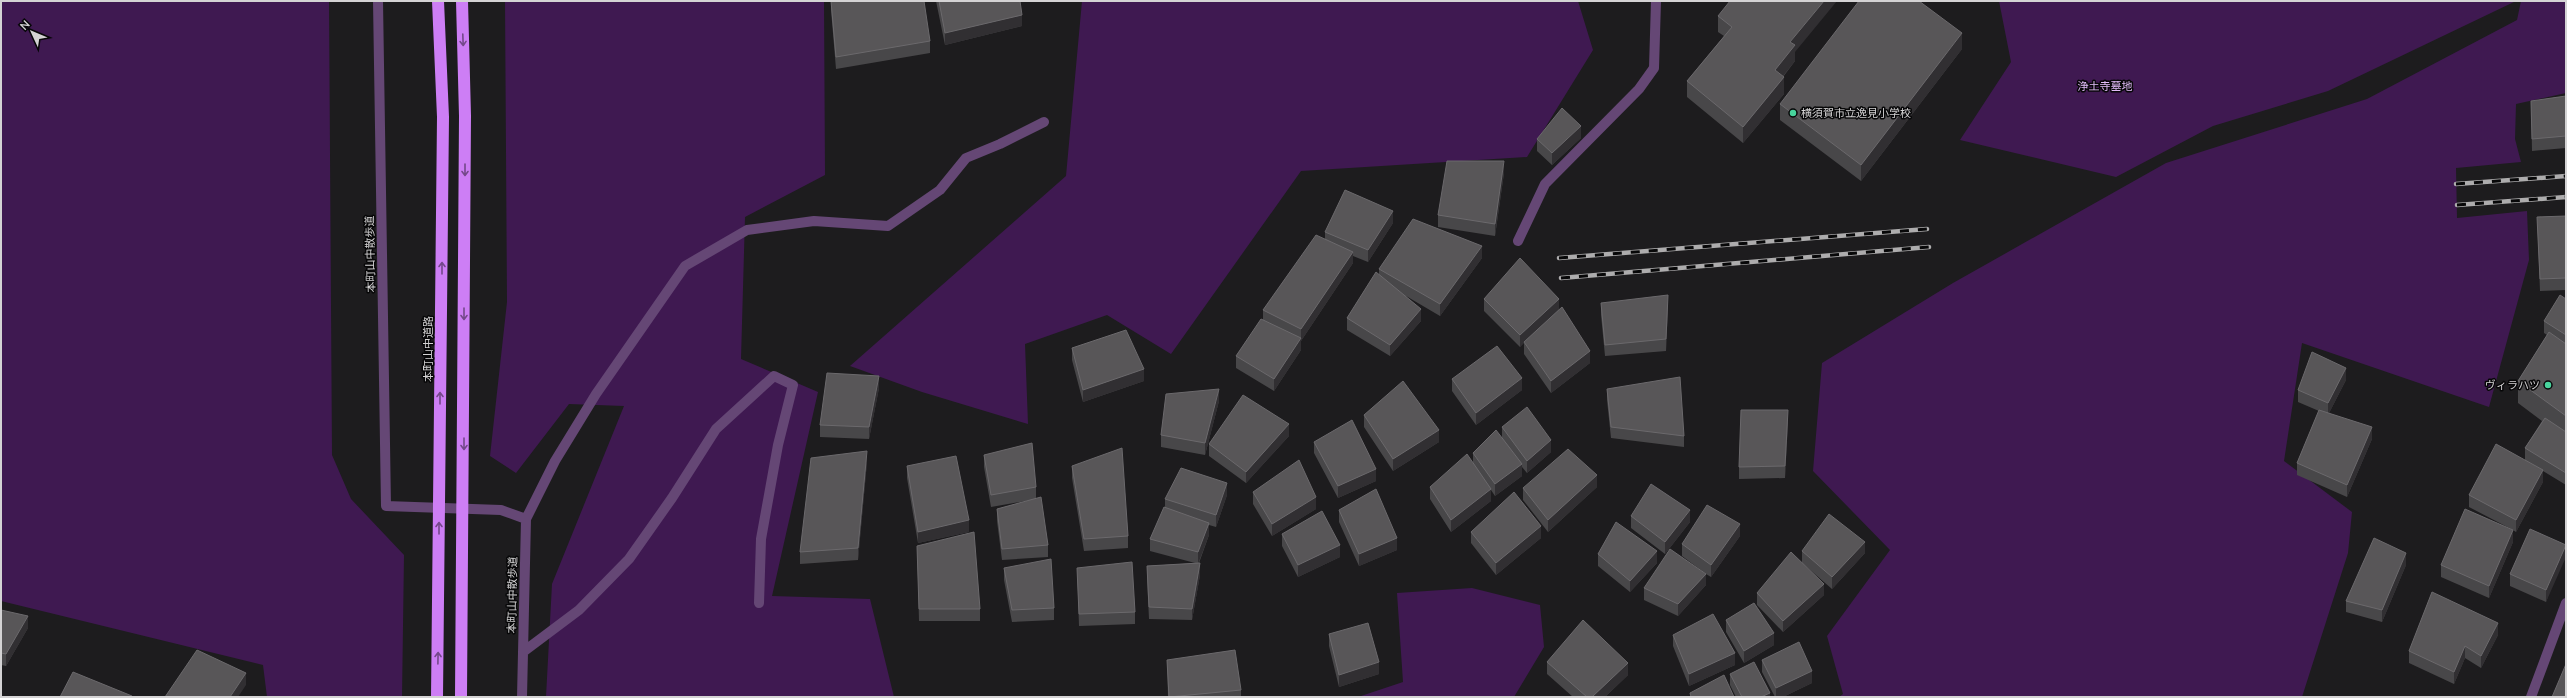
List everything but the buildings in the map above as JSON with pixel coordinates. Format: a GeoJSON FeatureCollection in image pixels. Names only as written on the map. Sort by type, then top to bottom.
{"type":"FeatureCollection","features":[{"type":"Feature","properties":{"kind":"highway","name":"本町山中道路"},"geometry":{"type":"LineString","coordinates":[[437,697],[443,125],[438,1]]}},
{"type":"Feature","properties":{"kind":"highway"},"geometry":{"type":"LineString","coordinates":[[461,697],[465,116],[462,1]]}},
{"type":"Feature","properties":{"kind":"street","name":"本町山中散歩道"},"geometry":{"type":"LineString","coordinates":[[378,1],[386,506],[501,510],[526,519],[522,697]]}},
{"type":"Feature","properties":{"kind":"street"},"geometry":{"type":"LineString","coordinates":[[1518,241],[1545,184],[1640,89],[1654,68],[1656,1]]}},
{"type":"Feature","properties":{"kind":"street"},"geometry":{"type":"LineString","coordinates":[[526,519],[555,461],[596,394],[684,266],[747,230],[814,221],[888,226],[940,190],[966,158],[1000,144],[1044,122]]}},
{"type":"Feature","properties":{"kind":"street"},"geometry":{"type":"LineString","coordinates":[[523,652],[579,610],[629,558],[672,498],[716,429],[774,376],[793,385],[778,445],[761,539],[759,603]]}},
{"type":"Feature","properties":{"kind":"street"},"geometry":{"type":"LineString","coordinates":[[2531,697],[2566,603]]}},
{"type":"Feature","properties":{"kind":"green space"},"geometry":{"type":"Polygon","coordinates":[[[1,1],[329,1],[332,455],[351,499],[404,555],[402,697],[267,697],[263,665],[1,601],[1,1]]]}},
{"type":"Feature","properties":{"kind":"green space"},"geometry":{"type":"Polygon","coordinates":[[[505,1],[824,1],[825,175],[745,217],[741,359],[818,392],[772,596],[870,599],[894,697],[546,697],[552,584],[624,406],[569,404],[516,473],[490,456],[507,302],[505,1]]]}},
{"type":"Feature","properties":{"kind":"green space"},"geometry":{"type":"Polygon","coordinates":[[[1082,1],[1578,1],[1593,50],[1527,157],[1301,171],[1171,354],[1107,315],[1025,344],[1028,424],[922,392],[850,366],[1066,176],[1082,1]]]}},
{"type":"Feature","properties":{"kind":"green space","name":"浄土寺墓地"},"geometry":{"type":"Polygon","coordinates":[[[1999,1],[2516,1],[2328,91],[2213,126],[2116,177],[1960,140],[2011,62],[1999,1]]]}},
{"type":"Feature","properties":{"kind":"green space"},"geometry":{"type":"Polygon","coordinates":[[[2521,1],[2566,1],[2566,93],[2516,104],[2515,139],[2521,162],[2456,168],[2457,218],[2527,211],[2529,260],[2489,407],[2302,343],[2284,461],[2352,512],[2348,553],[2302,697],[1839,697],[1843,694],[1827,636],[1890,550],[1813,471],[1822,363],[1953,283],[2166,163],[2367,99],[2517,20],[2521,1]]]}},
{"type":"Feature","properties":{"kind":"green space"},"geometry":{"type":"Polygon","coordinates":[[[1472,588],[1540,605],[1544,647],[1514,697],[1358,697],[1403,682],[1397,593],[1472,588]]]}},
{"type":"Feature","properties":{"kind":"railway"},"geometry":{"type":"LineString","coordinates":[[2456,184],[2566,176]]}},
{"type":"Feature","properties":{"kind":"railway"},"geometry":{"type":"LineString","coordinates":[[2457,205],[2566,197]]}},
{"type":"Feature","properties":{"kind":"railway"},"geometry":{"type":"LineString","coordinates":[[1559,258],[1927,229]]}},
{"type":"Feature","properties":{"kind":"railway"},"geometry":{"type":"LineString","coordinates":[[1561,278],[1929,247]]}},
{"type":"Feature","properties":{"kind":"place","name":"横須賀市立逸見小学校"},"geometry":{"type":"Point","coordinates":[1793,113]}},
{"type":"Feature","properties":{"kind":"place","name":"ヴィラハツ"},"geometry":{"type":"Point","coordinates":[2548,385]}}]}
